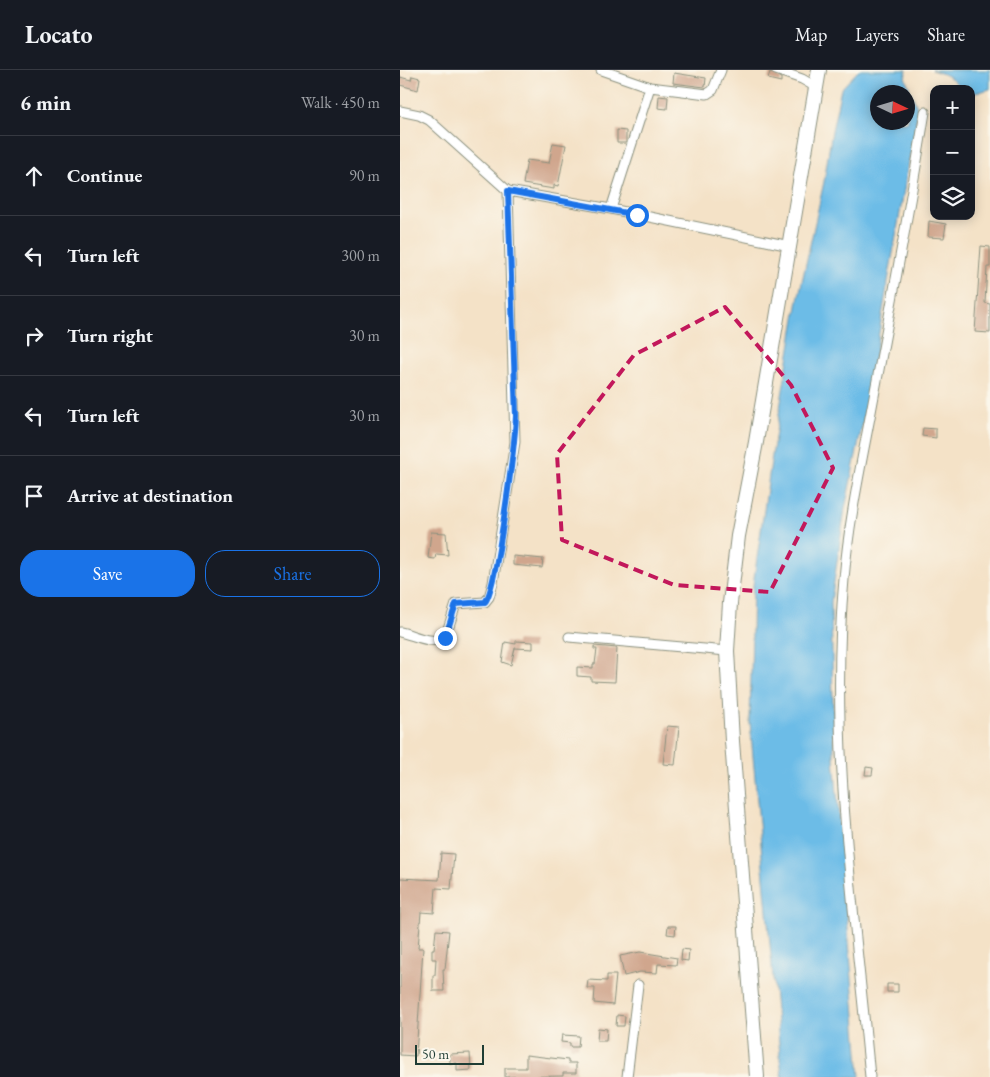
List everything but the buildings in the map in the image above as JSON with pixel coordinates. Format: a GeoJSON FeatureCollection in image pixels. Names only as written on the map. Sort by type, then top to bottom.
{"type":"FeatureCollection","features":[{"type":"Feature","properties":{"kind":"main road"},"geometry":{"type":"LineString","coordinates":[[757,1077],[732,750],[727,651],[730,603],[738,536],[818,78]]}},
{"type":"Feature","properties":{"kind":"street"},"geometry":{"type":"LineString","coordinates":[[601,70],[650,87],[707,94],[713,90],[721,70]]}},
{"type":"Feature","properties":{"kind":"street"},"geometry":{"type":"LineString","coordinates":[[776,70],[802,78],[818,78]]}},
{"type":"Feature","properties":{"kind":"street"},"geometry":{"type":"LineString","coordinates":[[611,209],[650,87]]}},
{"type":"Feature","properties":{"kind":"street"},"geometry":{"type":"LineString","coordinates":[[400,111],[419,115],[429,120],[508,191],[611,209],[790,246]]}},
{"type":"Feature","properties":{"kind":"street"},"geometry":{"type":"LineString","coordinates":[[870,1077],[845,806],[840,692],[844,579],[862,458],[911,198],[925,112]]}},
{"type":"Feature","properties":{"kind":"street"},"geometry":{"type":"LineString","coordinates":[[400,632],[439,641],[448,632],[456,604],[485,602],[489,597],[493,583],[515,433],[508,191]]}},
{"type":"Feature","properties":{"kind":"street"},"geometry":{"type":"LineString","coordinates":[[569,637],[727,651]]}},
{"type":"Feature","properties":{"kind":"street"},"geometry":{"type":"LineString","coordinates":[[627,1077],[638,985]]}},
{"type":"Feature","properties":{"kind":"highlighted area"},"geometry":{"type":"Polygon","coordinates":[[[725,307],[791,385],[833,468],[770,592],[674,585],[562,540],[557,454],[634,355],[725,307]]]}},
{"type":"Feature","properties":{"kind":"water"},"geometry":{"type":"Polygon","coordinates":[[[859,70],[907,70],[905,77],[908,85],[870,85],[870,130],[914,130],[866,407],[845,508],[831,602],[834,758],[860,1077],[782,1077],[750,723],[753,586],[798,300],[824,182],[841,89],[859,70]]]}},
{"type":"Feature","properties":{"kind":"water"},"geometry":{"type":"Polygon","coordinates":[[[932,70],[990,70],[990,89],[975,93],[975,85],[958,85],[944,75],[932,70]]]}},
{"type":"Feature","properties":{"kind":"water"},"geometry":{"type":"Polygon","coordinates":[[[915,102],[918,110],[915,127],[915,102]]]}},
{"type":"Feature","properties":{"kind":"route"},"geometry":{"type":"LineString","coordinates":[[445,638],[456,604],[485,602],[489,597],[497,563],[498,543],[515,442],[516,416],[508,252],[508,191],[637,215]]}}]}
